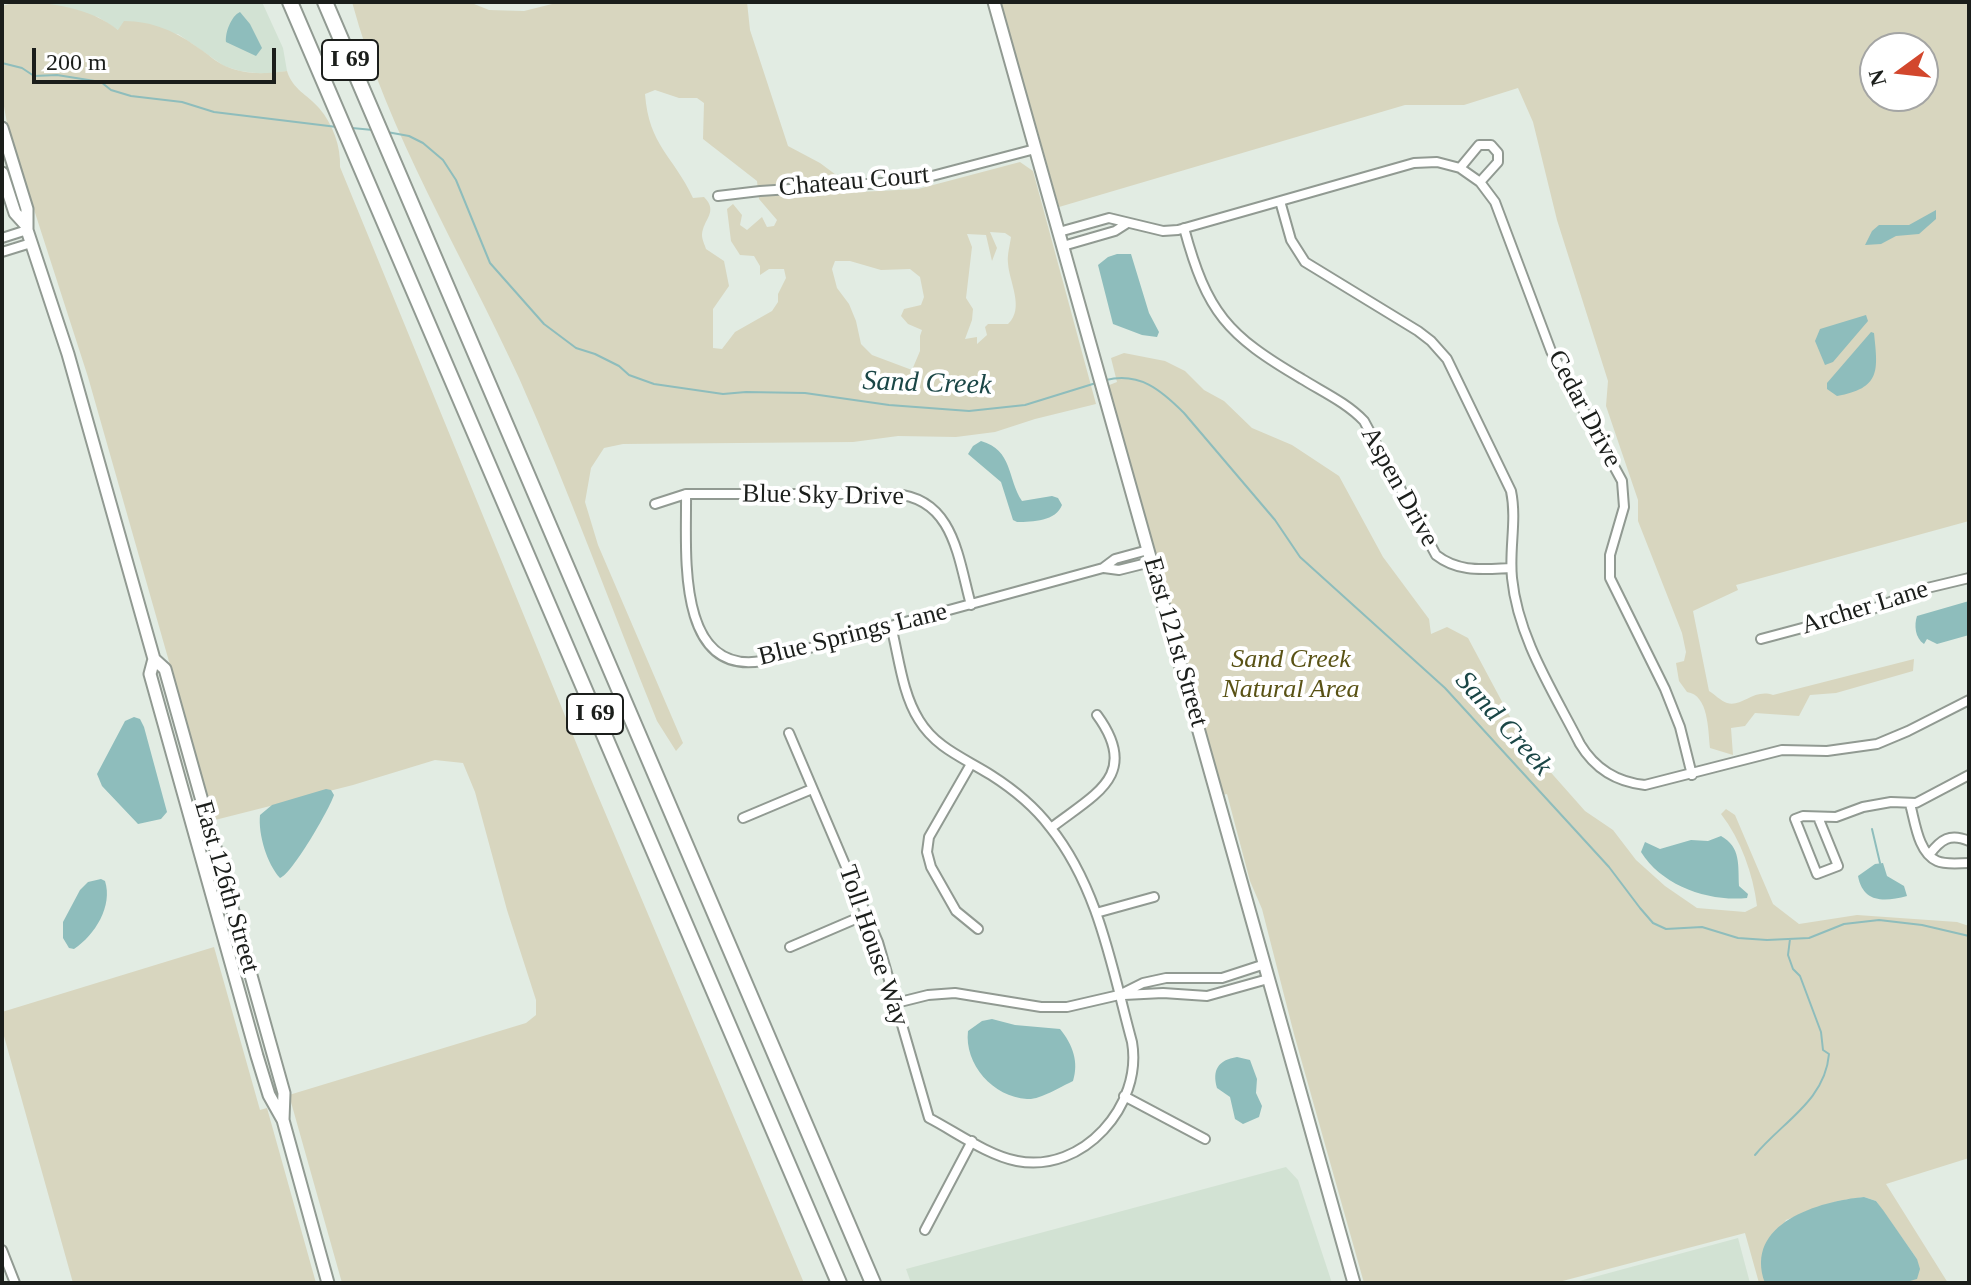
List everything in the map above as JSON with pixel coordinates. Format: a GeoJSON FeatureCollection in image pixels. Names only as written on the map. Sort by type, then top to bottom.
{"type":"FeatureCollection","features":[{"type":"Feature","properties":{"kind":"highway","name":"I 69"},"geometry":{"type":"LineString","coordinates":[[290,2],[839,1283]]}},
{"type":"Feature","properties":{"kind":"highway","name":"I 69"},"geometry":{"type":"LineString","coordinates":[[325,2],[873,1283]]}},
{"type":"Feature","properties":{"kind":"street","name":"East 121st Street"},"geometry":{"type":"LineString","coordinates":[[994,2],[1354,1283]]}},
{"type":"Feature","properties":{"kind":"street","name":"East 126th Street"},"geometry":{"type":"LineString","coordinates":[[2,128],[27,209],[26,227],[77,386],[154,659],[165,669],[284,1093],[283,1120],[328,1283]]}},
{"type":"Feature","properties":{"kind":"street"},"geometry":{"type":"LineString","coordinates":[[1460,168],[1479,145],[1491,145],[1497,150],[1498,162],[1480,182]]}},
{"type":"Feature","properties":{"kind":"street","name":"Chateau Court"},"geometry":{"type":"LineString","coordinates":[[718,196],[913,181],[1035,149]]}},
{"type":"Feature","properties":{"kind":"street","name":"Cedar Drive"},"geometry":{"type":"LineString","coordinates":[[1059,232],[1109,218],[1163,231],[1184,228],[1414,163],[1437,162],[1460,168],[1480,182],[1501,214],[1551,351],[1622,481],[1624,507],[1610,555],[1610,578],[1665,689],[1680,727],[1692,775]]}},
{"type":"Feature","properties":{"kind":"street","name":"East 126th Street"},"geometry":{"type":"LineString","coordinates":[[2,173],[15,213],[26,227]]}},
{"type":"Feature","properties":{"kind":"street"},"geometry":{"type":"LineString","coordinates":[[1280,201],[1295,249],[1305,262],[1418,331],[1447,359],[1511,491],[1511,568],[1515,602],[1524,630],[1572,730],[1591,760],[1606,773],[1635,784],[1658,784],[1782,750],[1827,751],[1877,744],[1969,700]]}},
{"type":"Feature","properties":{"kind":"street"},"geometry":{"type":"LineString","coordinates":[[1063,246],[1115,231],[1126,224]]}},
{"type":"Feature","properties":{"kind":"street"},"geometry":{"type":"LineString","coordinates":[[2,238],[26,227]]}},
{"type":"Feature","properties":{"kind":"street","name":"Aspen Drive"},"geometry":{"type":"LineString","coordinates":[[1184,228],[1202,286],[1228,326],[1253,349],[1346,405],[1364,421],[1436,555],[1463,569],[1511,568]]}},
{"type":"Feature","properties":{"kind":"street"},"geometry":{"type":"LineString","coordinates":[[2,252],[31,243]]}},
{"type":"Feature","properties":{"kind":"street","name":"Blue Springs Lane"},"geometry":{"type":"LineString","coordinates":[[686,494],[689,602],[704,636],[715,650],[725,657],[746,662],[762,661],[1103,568],[1119,570],[1150,556]]}},
{"type":"Feature","properties":{"kind":"street","name":"Blue Sky Drive"},"geometry":{"type":"LineString","coordinates":[[655,504],[686,494],[894,494],[915,497],[938,512],[949,529],[971,605]]}},
{"type":"Feature","properties":{"kind":"street","name":"Archer Lane"},"geometry":{"type":"LineString","coordinates":[[1761,639],[1870,610],[1923,589],[1969,578]]}},
{"type":"Feature","properties":{"kind":"street","name":"Toll House Way"},"geometry":{"type":"LineString","coordinates":[[789,733],[867,914],[929,1118],[1019,1161],[1040,1162],[1060,1158],[1085,1147],[1100,1135],[1124,1096],[1135,1064],[1132,1042],[1096,913],[1076,864],[1051,828],[1015,792],[936,742],[919,721],[908,696],[891,626]]}},
{"type":"Feature","properties":{"kind":"street"},"geometry":{"type":"LineString","coordinates":[[1051,828],[1102,789],[1115,769],[1111,740],[1097,715]]}},
{"type":"Feature","properties":{"kind":"street"},"geometry":{"type":"LineString","coordinates":[[971,764],[929,837],[927,852],[931,867],[956,911],[978,929]]}},
{"type":"Feature","properties":{"kind":"street"},"geometry":{"type":"LineString","coordinates":[[1818,817],[1838,866],[1817,874],[1795,819],[1803,816],[1836,817],[1863,807],[1922,801],[1969,775]]}},
{"type":"Feature","properties":{"kind":"street"},"geometry":{"type":"LineString","coordinates":[[743,818],[812,789]]}},
{"type":"Feature","properties":{"kind":"street"},"geometry":{"type":"LineString","coordinates":[[1910,804],[1922,844],[1929,855],[1938,861],[1969,863]]}},
{"type":"Feature","properties":{"kind":"street"},"geometry":{"type":"LineString","coordinates":[[1929,855],[1946,838],[1957,836],[1969,841]]}},
{"type":"Feature","properties":{"kind":"street"},"geometry":{"type":"LineString","coordinates":[[1096,913],[1154,897]]}},
{"type":"Feature","properties":{"kind":"street"},"geometry":{"type":"LineString","coordinates":[[790,947],[867,914]]}},
{"type":"Feature","properties":{"kind":"street"},"geometry":{"type":"LineString","coordinates":[[896,1003],[928,995],[955,993],[1055,1008],[1086,1004],[1166,978],[1222,978],[1265,964]]}},
{"type":"Feature","properties":{"kind":"street"},"geometry":{"type":"LineString","coordinates":[[1119,995],[1163,993],[1207,996],[1268,979]]}},
{"type":"Feature","properties":{"kind":"street"},"geometry":{"type":"LineString","coordinates":[[1124,1096],[1205,1139]]}},
{"type":"Feature","properties":{"kind":"street"},"geometry":{"type":"LineString","coordinates":[[925,1230],[972,1141]]}},
{"type":"Feature","properties":{"kind":"street"},"geometry":{"type":"LineString","coordinates":[[2,1250],[15,1283]]}},
{"type":"Feature","properties":{"kind":"shaded area"},"geometry":{"type":"Polygon","coordinates":[[[31,2],[262,2],[283,48],[287,71],[264,74],[240,71],[224,66],[178,34],[118,30],[98,17],[31,2]]]}},
{"type":"Feature","properties":{"kind":"shaded area"},"geometry":{"type":"Polygon","coordinates":[[[1286,1167],[1298,1180],[1332,1283],[911,1283],[906,1269],[1286,1167]]]}},
{"type":"Feature","properties":{"kind":"shaded area"},"geometry":{"type":"Polygon","coordinates":[[[1738,1238],[1750,1283],[1572,1283],[1738,1238]]]}},
{"type":"Feature","properties":{"kind":"green space"},"geometry":{"type":"Polygon","coordinates":[[[16,2],[42,3],[83,11],[118,30],[124,21],[155,25],[182,37],[233,69],[256,73],[287,71],[293,83],[328,121],[337,144],[340,167],[593,784],[804,1283],[342,1283],[289,1095],[526,1023],[536,1015],[536,1000],[507,910],[475,792],[463,763],[435,760],[353,785],[211,821],[211,809],[88,377],[8,129],[2,95],[2,6],[16,2]]]}},
{"type":"Feature","properties":{"kind":"green space"},"geometry":{"type":"Polygon","coordinates":[[[352,2],[469,2],[489,10],[524,11],[560,2],[747,2],[750,30],[788,146],[820,163],[859,192],[918,189],[1020,162],[1033,171],[1096,404],[995,432],[956,437],[898,436],[853,442],[623,444],[604,448],[591,468],[585,502],[598,545],[683,743],[676,751],[657,721],[519,378],[406,146],[367,51],[352,2]],[[655,90],[645,94],[651,126],[693,198],[704,197],[708,202],[710,211],[702,239],[706,249],[724,261],[729,286],[713,309],[713,348],[722,349],[735,332],[772,311],[786,278],[784,269],[769,269],[760,275],[760,266],[754,256],[740,255],[731,241],[727,209],[733,204],[742,215],[740,225],[747,230],[762,217],[767,227],[774,226],[777,220],[759,199],[757,181],[703,139],[704,103],[697,98],[679,98],[655,90]],[[990,232],[997,248],[992,261],[986,235],[967,234],[972,247],[966,298],[973,309],[965,339],[977,337],[977,344],[987,335],[985,327],[988,324],[1008,324],[1015,310],[1008,260],[1011,237],[1005,233],[990,232]],[[835,261],[832,269],[837,288],[849,304],[856,321],[861,344],[872,355],[912,370],[920,351],[922,330],[908,324],[901,316],[904,309],[921,305],[924,297],[920,277],[910,269],[881,270],[850,261],[835,261]]]}},
{"type":"Feature","properties":{"kind":"green space"},"geometry":{"type":"Polygon","coordinates":[[[1001,2],[1969,2],[1969,521],[1736,585],[1738,590],[1693,611],[1709,691],[1727,703],[1737,703],[1760,694],[1773,695],[1914,659],[1913,671],[1836,693],[1810,695],[1799,716],[1755,713],[1745,726],[1731,728],[1733,755],[1710,748],[1708,724],[1700,700],[1687,692],[1679,681],[1676,663],[1684,661],[1686,652],[1682,633],[1638,521],[1638,500],[1606,406],[1608,381],[1557,220],[1533,122],[1518,88],[1464,105],[1405,105],[1059,207],[1001,2]]]}},
{"type":"Feature","properties":{"kind":"green space","name":"Sand Creek Natural Area"},"geometry":{"type":"Polygon","coordinates":[[[1124,353],[1165,361],[1185,371],[1204,390],[1224,401],[1252,428],[1292,445],[1339,476],[1383,557],[1429,619],[1431,634],[1447,627],[1468,638],[1523,741],[1585,811],[1613,830],[1636,860],[1665,886],[1697,908],[1745,912],[1757,906],[1745,858],[1721,814],[1726,809],[1735,815],[1773,904],[1799,924],[1857,915],[1957,922],[1969,926],[1969,1158],[1886,1184],[1948,1283],[1903,1283],[1917,1278],[1917,1259],[1876,1201],[1864,1197],[1838,1201],[1786,1220],[1761,1262],[1765,1283],[1759,1283],[1745,1233],[1555,1283],[1364,1283],[1262,909],[1250,881],[1227,794],[1222,795],[1107,386],[1117,382],[1111,358],[1124,353]]]}},
{"type":"Feature","properties":{"kind":"green space"},"geometry":{"type":"Polygon","coordinates":[[[214,947],[260,1110],[267,1108],[316,1283],[73,1283],[2,1029],[2,1012],[214,947]]]}},
{"type":"Feature","properties":{"kind":"water"},"geometry":{"type":"Polygon","coordinates":[[[240,12],[262,48],[256,56],[226,42],[229,25],[240,12]]]}},
{"type":"Feature","properties":{"kind":"water"},"geometry":{"type":"Polygon","coordinates":[[[1936,210],[1936,219],[1919,234],[1896,236],[1881,244],[1865,245],[1879,225],[1909,225],[1936,210]]]}},
{"type":"Feature","properties":{"kind":"water"},"geometry":{"type":"Polygon","coordinates":[[[1117,254],[1131,254],[1149,313],[1159,332],[1157,337],[1113,324],[1098,265],[1117,254]]]}},
{"type":"Feature","properties":{"kind":"water"},"geometry":{"type":"Polygon","coordinates":[[[1866,315],[1868,321],[1833,362],[1825,365],[1815,341],[1820,329],[1866,315]]]}},
{"type":"Feature","properties":{"kind":"water"},"geometry":{"type":"Polygon","coordinates":[[[1871,332],[1874,333],[1876,358],[1874,376],[1862,388],[1837,396],[1827,389],[1827,383],[1871,332]]]}},
{"type":"Feature","properties":{"kind":"water"},"geometry":{"type":"Polygon","coordinates":[[[981,441],[991,445],[1004,458],[1022,501],[1052,496],[1058,498],[1062,505],[1059,510],[1043,520],[1013,520],[1001,482],[968,454],[981,441]]]}},
{"type":"Feature","properties":{"kind":"water"},"geometry":{"type":"Polygon","coordinates":[[[1969,601],[1969,635],[1937,644],[1927,639],[1924,644],[1921,641],[1916,631],[1917,616],[1969,601]]]}},
{"type":"Feature","properties":{"kind":"water"},"geometry":{"type":"Polygon","coordinates":[[[134,717],[140,719],[144,727],[167,812],[161,819],[138,824],[102,786],[97,774],[125,721],[134,717]]]}},
{"type":"Feature","properties":{"kind":"water"},"geometry":{"type":"Polygon","coordinates":[[[326,789],[334,795],[325,814],[301,854],[280,878],[264,848],[260,815],[272,805],[326,789]]]}},
{"type":"Feature","properties":{"kind":"water"},"geometry":{"type":"Polygon","coordinates":[[[1721,836],[1735,851],[1739,886],[1748,894],[1747,898],[1702,894],[1674,883],[1650,864],[1641,852],[1645,842],[1660,849],[1721,836]]]}},
{"type":"Feature","properties":{"kind":"water"},"geometry":{"type":"Polygon","coordinates":[[[1883,863],[1887,876],[1904,886],[1907,896],[1883,899],[1870,896],[1865,891],[1858,876],[1875,864],[1883,863]]]}},
{"type":"Feature","properties":{"kind":"water"},"geometry":{"type":"Polygon","coordinates":[[[105,881],[107,891],[100,919],[82,943],[74,949],[69,948],[63,938],[63,922],[80,890],[88,882],[105,881]]]}},
{"type":"Feature","properties":{"kind":"water"},"geometry":{"type":"Polygon","coordinates":[[[992,1019],[1015,1025],[1060,1029],[1074,1054],[1073,1081],[1032,1099],[1015,1097],[992,1085],[983,1077],[971,1055],[968,1031],[982,1021],[992,1019]]]}},
{"type":"Feature","properties":{"kind":"water"},"geometry":{"type":"Polygon","coordinates":[[[1237,1057],[1250,1060],[1257,1079],[1256,1093],[1262,1106],[1259,1117],[1243,1124],[1235,1119],[1230,1097],[1217,1088],[1216,1082],[1216,1071],[1221,1063],[1237,1057]]]}},
{"type":"Feature","properties":{"kind":"water"},"geometry":{"type":"Polygon","coordinates":[[[1864,1197],[1876,1201],[1917,1259],[1920,1269],[1917,1279],[1903,1283],[1765,1283],[1761,1262],[1765,1245],[1775,1230],[1808,1210],[1864,1197]]]}},
{"type":"Feature","properties":{"kind":"waterway","name":"Sand Creek"},"geometry":{"type":"LineString","coordinates":[[2,63],[22,68],[34,76],[57,75],[101,82],[111,90],[131,96],[182,102],[214,112],[337,127]]}},
{"type":"Feature","properties":{"kind":"waterway","name":"Sand Creek"},"geometry":{"type":"LineString","coordinates":[[352,128],[373,130]]}},
{"type":"Feature","properties":{"kind":"waterway","name":"Sand Creek"},"geometry":{"type":"LineString","coordinates":[[387,132],[409,136],[443,160],[456,180],[490,263],[544,324],[576,348],[595,354],[619,366],[629,375],[654,384],[723,394],[805,393],[889,405],[969,411],[1025,405],[1096,383]]}},
{"type":"Feature","properties":{"kind":"waterway","name":"Sand Creek"},"geometry":{"type":"LineString","coordinates":[[1106,380],[1140,381],[1167,397],[1184,413],[1275,520],[1300,557],[1445,688],[1609,867],[1653,923],[1666,929],[1702,927],[1738,938],[1767,940],[1809,938],[1844,924],[1879,920],[1922,925],[1969,936]]}},
{"type":"Feature","properties":{"kind":"waterway"},"geometry":{"type":"LineString","coordinates":[[1872,829],[1880,863]]}},
{"type":"Feature","properties":{"kind":"waterway"},"geometry":{"type":"LineString","coordinates":[[1755,1155],[1811,1098],[1820,1085],[1829,1054],[1823,1050],[1821,1032],[1800,976],[1793,969],[1788,955],[1790,939]]}}]}
